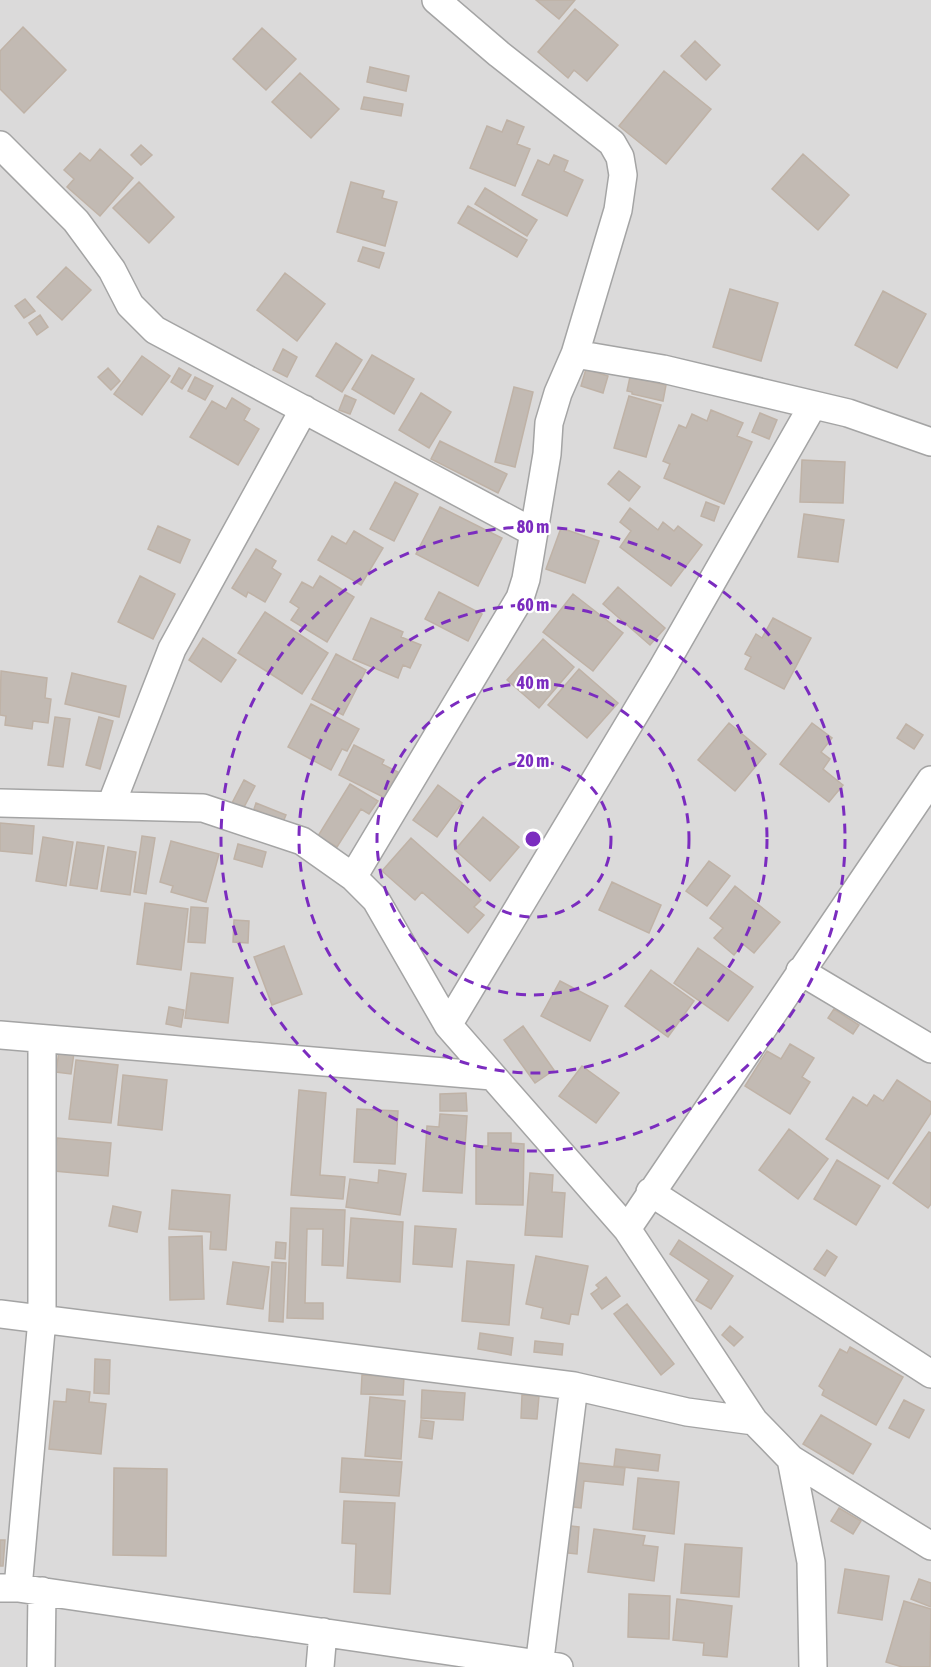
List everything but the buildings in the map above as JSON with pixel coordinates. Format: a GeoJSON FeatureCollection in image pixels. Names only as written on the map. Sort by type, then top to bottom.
{"type":"FeatureCollection","features":[{"type":"Feature","properties":{"kind":"street"},"geometry":{"type":"LineString","coordinates":[[353,877],[520,598],[526,579],[547,454],[549,423],[558,393],[575,354],[618,210],[623,175],[620,157],[612,143],[499,54],[436,0]]}},
{"type":"Feature","properties":{"kind":"street"},"geometry":{"type":"LineString","coordinates":[[0,145],[76,221],[112,270],[130,305],[155,330],[533,532]]}},
{"type":"Feature","properties":{"kind":"street"},"geometry":{"type":"LineString","coordinates":[[575,354],[663,369],[848,413],[931,442]]}},
{"type":"Feature","properties":{"kind":"street"},"geometry":{"type":"LineString","coordinates":[[448,1025],[662,669],[813,405]]}},
{"type":"Feature","properties":{"kind":"street"},"geometry":{"type":"LineString","coordinates":[[111,805],[172,649],[304,409]]}},
{"type":"Feature","properties":{"kind":"street"},"geometry":{"type":"LineString","coordinates":[[627,1229],[931,780]]}},
{"type":"Feature","properties":{"kind":"street"},"geometry":{"type":"LineString","coordinates":[[0,803],[202,808],[302,841],[353,877],[376,900],[448,1025],[627,1229],[754,1421],[791,1459],[931,1546]]}},
{"type":"Feature","properties":{"kind":"street"},"geometry":{"type":"LineString","coordinates":[[800,971],[931,1049]]}},
{"type":"Feature","properties":{"kind":"street"},"geometry":{"type":"LineString","coordinates":[[0,1035],[492,1076]]}},
{"type":"Feature","properties":{"kind":"street"},"geometry":{"type":"LineString","coordinates":[[41,1667],[20,1589],[42,1319],[42,1039]]}},
{"type":"Feature","properties":{"kind":"street"},"geometry":{"type":"LineString","coordinates":[[650,1192],[931,1374]]}},
{"type":"Feature","properties":{"kind":"street"},"geometry":{"type":"LineString","coordinates":[[0,1314],[574,1386],[687,1412],[754,1421]]}},
{"type":"Feature","properties":{"kind":"street"},"geometry":{"type":"LineString","coordinates":[[20,1589],[545,1666],[574,1386]]}},
{"type":"Feature","properties":{"kind":"street"},"geometry":{"type":"LineString","coordinates":[[791,1459],[811,1562],[813,1667]]}},
{"type":"Feature","properties":{"kind":"street"},"geometry":{"type":"LineString","coordinates":[[320,1667],[322,1632]]}},
{"type":"Feature","properties":{"kind":"shaded area"},"geometry":{"type":"Polygon","coordinates":[[[0,0],[931,0],[931,1667],[0,1667],[0,0]]]}}]}
